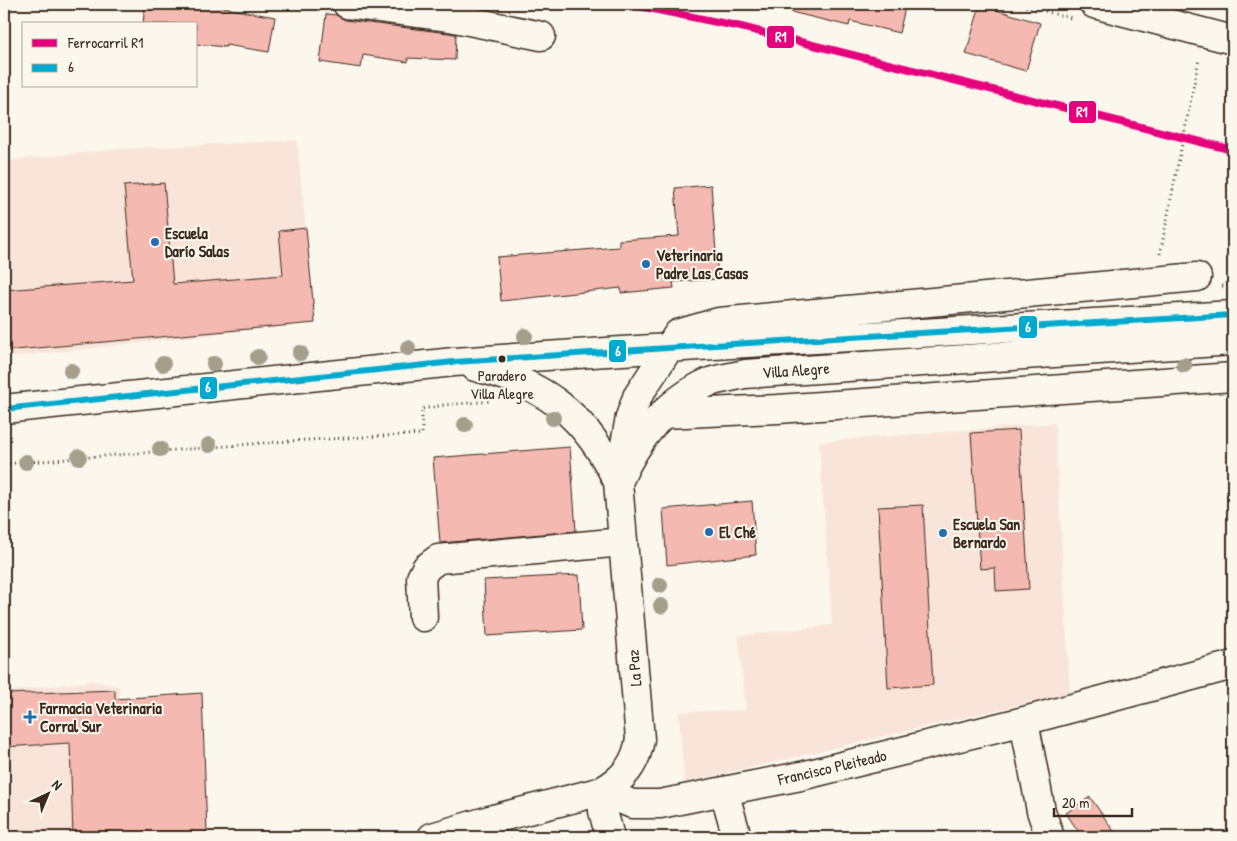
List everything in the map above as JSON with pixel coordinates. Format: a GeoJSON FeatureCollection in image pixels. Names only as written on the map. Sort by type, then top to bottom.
{"type":"FeatureCollection","features":[{"type":"Feature","properties":{"kind":"main road"},"geometry":{"type":"LineString","coordinates":[[347,4],[450,17],[541,36]]}},
{"type":"Feature","properties":{"kind":"main road"},"geometry":{"type":"LineString","coordinates":[[1094,4],[1233,40]]}},
{"type":"Feature","properties":{"kind":"main road"},"geometry":{"type":"LineString","coordinates":[[618,482],[630,417],[637,397],[667,348],[678,334],[719,322],[1198,276]]}},
{"type":"Feature","properties":{"kind":"main road","name":"Villa Alegre"},"geometry":{"type":"LineString","coordinates":[[4,409],[454,362],[1233,315]]}},
{"type":"Feature","properties":{"kind":"main road","name":"Villa Alegre"},"geometry":{"type":"LineString","coordinates":[[618,482],[627,461],[641,439],[663,414],[690,392],[710,382],[745,374],[1233,341]]}},
{"type":"Feature","properties":{"kind":"main road","name":"Villa Alegre"},"geometry":{"type":"LineString","coordinates":[[454,362],[504,374],[548,396],[567,411],[587,432],[608,462],[618,482]]}},
{"type":"Feature","properties":{"kind":"main road"},"geometry":{"type":"LineString","coordinates":[[663,414],[778,409],[1233,377]]}},
{"type":"Feature","properties":{"kind":"main road","name":"La Paz"},"geometry":{"type":"LineString","coordinates":[[602,791],[615,784],[626,774],[638,752],[640,739],[618,482]]}},
{"type":"Feature","properties":{"kind":"main road"},"geometry":{"type":"LineString","coordinates":[[423,617],[421,578],[426,568],[438,559],[623,542]]}},
{"type":"Feature","properties":{"kind":"main road","name":"Francisco Pleiteado"},"geometry":{"type":"LineString","coordinates":[[602,791],[632,804],[660,804],[802,776],[1024,721],[1233,665]]}},
{"type":"Feature","properties":{"kind":"main road"},"geometry":{"type":"LineString","coordinates":[[1024,721],[1041,811],[1050,837]]}},
{"type":"Feature","properties":{"kind":"main road"},"geometry":{"type":"LineString","coordinates":[[432,837],[602,791],[610,837]]}},
{"type":"Feature","properties":{"kind":"main road"},"geometry":{"type":"LineString","coordinates":[[724,791],[737,837]]}},
{"type":"Feature","properties":{"kind":"path"},"geometry":{"type":"LineString","coordinates":[[1162,280],[1160,254],[1201,51]]}},
{"type":"Feature","properties":{"kind":"path"},"geometry":{"type":"LineString","coordinates":[[1228,286],[1233,285]]}},
{"type":"Feature","properties":{"kind":"path"},"geometry":{"type":"LineString","coordinates":[[4,464],[288,441],[422,434],[422,409],[444,404],[501,400]]}},
{"type":"Feature","properties":{"kind":"shaded area","name":"Escuela Darío Salas"},"geometry":{"type":"Polygon","coordinates":[[[297,140],[315,323],[4,358],[4,161],[120,149],[297,140]]]}},
{"type":"Feature","properties":{"kind":"shaded area","name":"Escuela San Bernardo"},"geometry":{"type":"Polygon","coordinates":[[[1055,423],[1070,693],[684,783],[679,712],[746,710],[738,636],[832,625],[819,442],[1055,423]]]}},
{"type":"Feature","properties":{"kind":"shaded area"},"geometry":{"type":"Polygon","coordinates":[[[91,681],[119,686],[127,837],[4,837],[4,692],[91,681]]]}},
{"type":"Feature","properties":{"kind":"building"},"geometry":{"type":"Polygon","coordinates":[[[145,4],[196,6],[196,4],[230,8],[275,17],[269,52],[226,45],[226,47],[198,44],[198,22],[143,22],[145,4]]]}},
{"type":"Feature","properties":{"kind":"building"},"geometry":{"type":"Polygon","coordinates":[[[792,4],[906,4],[899,33],[850,21],[849,26],[791,12],[792,4]]]}},
{"type":"Feature","properties":{"kind":"building"},"geometry":{"type":"Polygon","coordinates":[[[980,5],[1040,23],[1026,71],[966,54],[980,5]]]}},
{"type":"Feature","properties":{"kind":"building"},"geometry":{"type":"Polygon","coordinates":[[[326,14],[336,15],[345,20],[456,34],[455,60],[408,58],[408,62],[363,55],[361,68],[320,62],[326,14]]]}},
{"type":"Feature","properties":{"kind":"building"},"geometry":{"type":"Polygon","coordinates":[[[164,183],[173,284],[283,275],[279,231],[306,228],[315,323],[4,351],[4,290],[133,280],[124,186],[164,183]]]}},
{"type":"Feature","properties":{"kind":"building"},"geometry":{"type":"Polygon","coordinates":[[[711,185],[718,279],[673,282],[674,288],[621,293],[621,288],[501,301],[497,257],[619,247],[619,240],[679,236],[675,188],[711,185]]]}},
{"type":"Feature","properties":{"kind":"building"},"geometry":{"type":"Polygon","coordinates":[[[1019,430],[1029,589],[996,591],[995,568],[980,569],[971,433],[1019,430]]]}},
{"type":"Feature","properties":{"kind":"building"},"geometry":{"type":"Polygon","coordinates":[[[570,447],[576,531],[440,543],[433,458],[570,447]]]}},
{"type":"Feature","properties":{"kind":"building","name":"El Ché"},"geometry":{"type":"Polygon","coordinates":[[[752,501],[756,555],[667,565],[663,509],[752,501]]]}},
{"type":"Feature","properties":{"kind":"building"},"geometry":{"type":"Polygon","coordinates":[[[923,505],[933,685],[888,688],[878,507],[923,505]]]}},
{"type":"Feature","properties":{"kind":"building"},"geometry":{"type":"Polygon","coordinates":[[[579,575],[582,630],[487,636],[484,580],[579,575]]]}},
{"type":"Feature","properties":{"kind":"building"},"geometry":{"type":"Polygon","coordinates":[[[115,690],[115,699],[202,693],[207,833],[73,837],[70,743],[4,747],[4,694],[115,690]]]}},
{"type":"Feature","properties":{"kind":"building"},"geometry":{"type":"Polygon","coordinates":[[[1090,797],[1118,837],[1082,837],[1066,813],[1090,797]]]}},
{"type":"Feature","properties":{"kind":"rail line","name":"R1"},"geometry":{"type":"LineString","coordinates":[[629,4],[741,27],[1233,150]]}},
{"type":"Feature","properties":{"kind":"transit line","name":"6"},"geometry":{"type":"LineString","coordinates":[[4,409],[454,362],[1233,315]]}},
{"type":"Feature","properties":{"kind":"place","name":"Escuela Darío Salas"},"geometry":{"type":"Point","coordinates":[155,242]}},
{"type":"Feature","properties":{"kind":"place","name":"Veterinaria Padre Las Casas"},"geometry":{"type":"Point","coordinates":[646,264]}},
{"type":"Feature","properties":{"kind":"place","name":"Paradero Villa Alegre"},"geometry":{"type":"Point","coordinates":[502,359]}},
{"type":"Feature","properties":{"kind":"place","name":"El Ché"},"geometry":{"type":"Point","coordinates":[709,532]}},
{"type":"Feature","properties":{"kind":"place","name":"Escuela San Bernardo"},"geometry":{"type":"Point","coordinates":[943,533]}},
{"type":"Feature","properties":{"kind":"place","name":"Farmacia Veterinaria Corral Sur"},"geometry":{"type":"Point","coordinates":[30,717]}}]}
